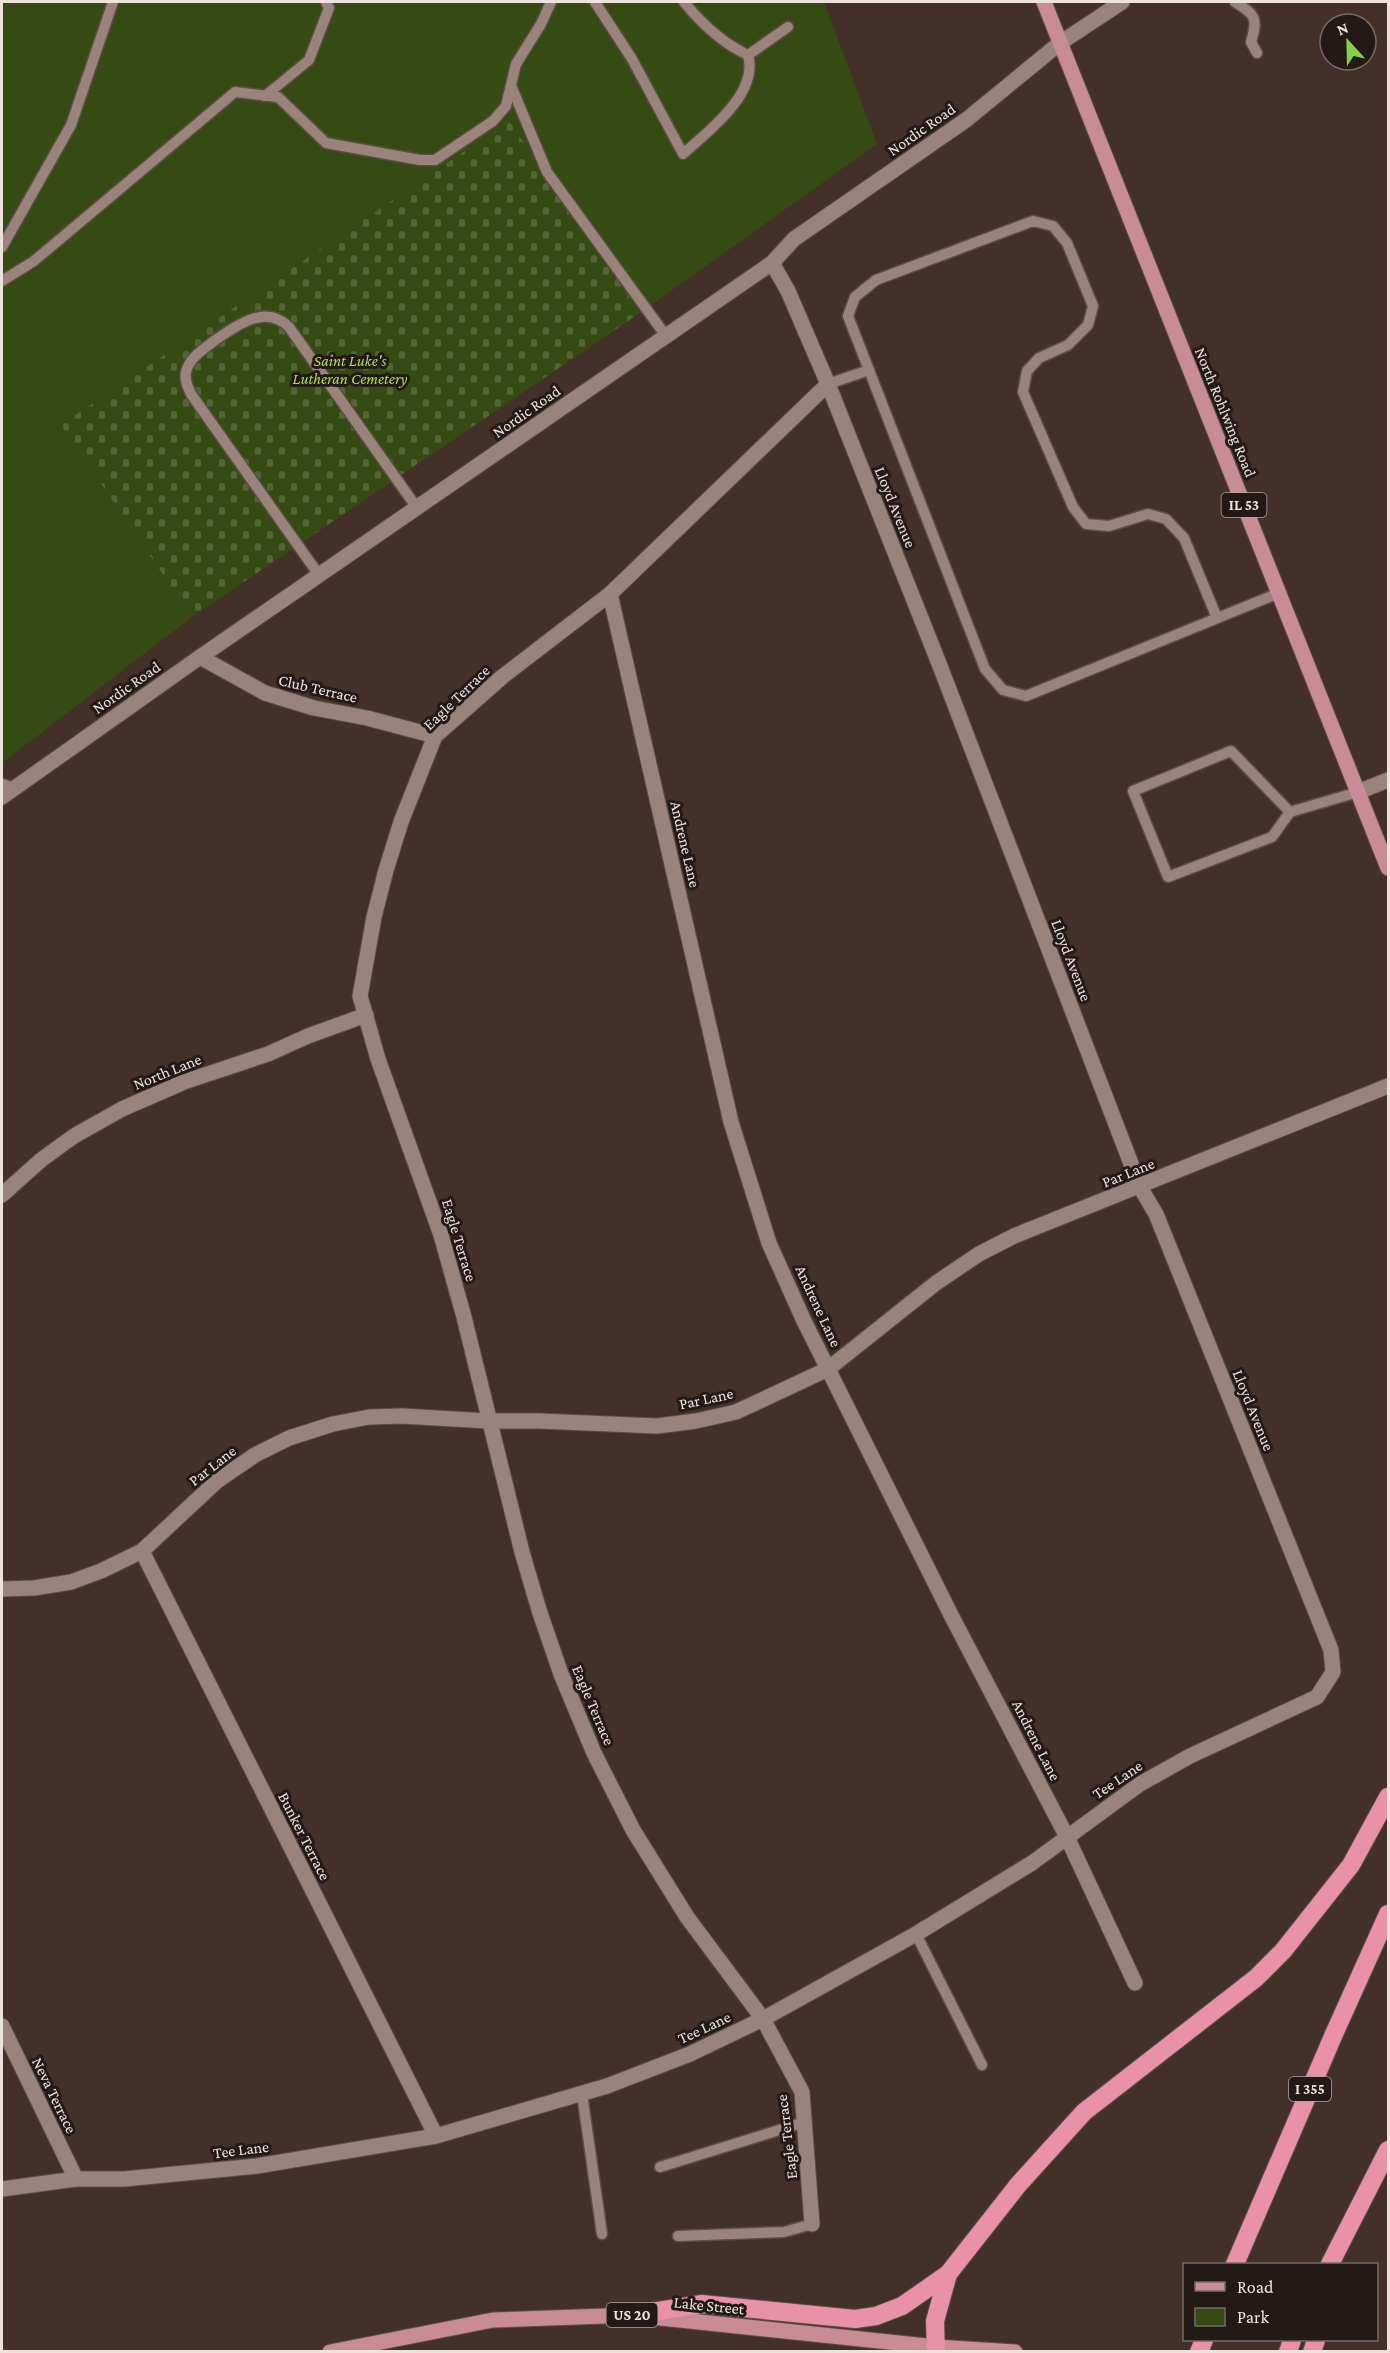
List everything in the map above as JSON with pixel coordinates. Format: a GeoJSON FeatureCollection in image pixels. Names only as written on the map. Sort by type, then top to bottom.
{"type":"FeatureCollection","features":[{"type":"Feature","properties":{"kind":"highway"},"geometry":{"type":"LineString","coordinates":[[633,2315],[702,2304],[855,2319],[876,2316],[902,2306],[948,2274],[1018,2185],[1084,2112],[1256,1978],[1282,1951],[1351,1865],[1389,1797]]}},
{"type":"Feature","properties":{"kind":"highway","name":"I 355"},"geometry":{"type":"LineString","coordinates":[[1236,2263],[1334,2034],[1389,1914]]}},
{"type":"Feature","properties":{"kind":"highway"},"geometry":{"type":"LineString","coordinates":[[1331,2263],[1389,2150]]}},
{"type":"Feature","properties":{"kind":"highway"},"geometry":{"type":"LineString","coordinates":[[1342,2263],[1350,2229]]}},
{"type":"Feature","properties":{"kind":"highway"},"geometry":{"type":"LineString","coordinates":[[936,2349],[935,2321],[948,2274]]}},
{"type":"Feature","properties":{"kind":"main road","name":"North Rohlwing Road"},"geometry":{"type":"LineString","coordinates":[[1044,2],[1389,868]]}},
{"type":"Feature","properties":{"kind":"main road","name":"Lake Street"},"geometry":{"type":"LineString","coordinates":[[330,2352],[493,2320],[633,2315],[936,2349],[1015,2352]]}},
{"type":"Feature","properties":{"kind":"street","name":"Nordic Road"},"geometry":{"type":"LineString","coordinates":[[6,790],[772,263],[794,239],[966,120],[1060,43],[1122,2]]}},
{"type":"Feature","properties":{"kind":"street","name":"Lloyd Avenue"},"geometry":{"type":"LineString","coordinates":[[772,263],[788,291],[828,384],[940,666],[1140,1187],[1156,1214],[1331,1650],[1333,1672]]}},
{"type":"Feature","properties":{"kind":"street","name":"Eagle Terrace"},"geometry":{"type":"LineString","coordinates":[[813,2224],[802,2092],[764,2019],[667,1886],[633,1830],[594,1754],[561,1674],[539,1610],[441,1235],[378,1059],[360,996],[374,917],[401,822],[435,736],[502,676],[610,594],[828,384]]}},
{"type":"Feature","properties":{"kind":"street","name":"Andrene Lane"},"geometry":{"type":"LineString","coordinates":[[610,594],[731,1122],[770,1243],[828,1369],[951,1615],[1067,1838],[1135,1983]]}},
{"type":"Feature","properties":{"kind":"street","name":"Club Terrace"},"geometry":{"type":"LineString","coordinates":[[200,657],[265,693],[314,708],[367,718],[435,736]]}},
{"type":"Feature","properties":{"kind":"street"},"geometry":{"type":"LineString","coordinates":[[1358,792],[1389,780]]}},
{"type":"Feature","properties":{"kind":"street","name":"North Lane"},"geometry":{"type":"LineString","coordinates":[[2,1195],[41,1160],[74,1136],[122,1109],[184,1082],[268,1054],[308,1036],[366,1015]]}},
{"type":"Feature","properties":{"kind":"street","name":"Par Lane"},"geometry":{"type":"LineString","coordinates":[[2,1589],[34,1588],[71,1582],[101,1571],[142,1551],[217,1481],[255,1455],[289,1438],[333,1424],[369,1418],[402,1416],[657,1426],[736,1413],[828,1369],[936,1283],[979,1254],[1014,1236],[1389,1086]]}},
{"type":"Feature","properties":{"kind":"street","name":"Bunker Terrace"},"geometry":{"type":"LineString","coordinates":[[142,1551],[436,2136]]}},
{"type":"Feature","properties":{"kind":"street","name":"Tee Lane"},"geometry":{"type":"LineString","coordinates":[[2,2189],[76,2179],[123,2179],[257,2166],[436,2136],[582,2094],[690,2054],[764,2019],[916,1934],[1022,1869],[1127,1792],[1150,1778],[1214,1744],[1317,1697],[1333,1672]]}},
{"type":"Feature","properties":{"kind":"street","name":"Neva Terrace"},"geometry":{"type":"LineString","coordinates":[[2,2026],[76,2179]]}},
{"type":"Feature","properties":{"kind":"lane"},"geometry":{"type":"LineString","coordinates":[[2,247],[71,125],[112,2]]}},
{"type":"Feature","properties":{"kind":"lane"},"geometry":{"type":"LineString","coordinates":[[265,96],[309,60],[329,8],[327,2]]}},
{"type":"Feature","properties":{"kind":"lane"},"geometry":{"type":"LineString","coordinates":[[2,281],[34,261],[235,92],[278,97],[326,143],[420,160],[435,160],[493,121],[507,106],[516,64],[541,24],[551,2]]}},
{"type":"Feature","properties":{"kind":"lane"},"geometry":{"type":"LineString","coordinates":[[595,2],[632,59],[683,154],[738,101],[751,67],[748,55],[730,46],[700,21],[684,2]]}},
{"type":"Feature","properties":{"kind":"lane"},"geometry":{"type":"LineString","coordinates":[[1235,2],[1253,16],[1256,24],[1251,42],[1257,53]]}},
{"type":"Feature","properties":{"kind":"lane"},"geometry":{"type":"LineString","coordinates":[[748,55],[788,27]]}},
{"type":"Feature","properties":{"kind":"lane"},"geometry":{"type":"LineString","coordinates":[[512,88],[547,172],[666,336]]}},
{"type":"Feature","properties":{"kind":"lane"},"geometry":{"type":"LineString","coordinates":[[1217,618],[1184,538],[1166,519],[1148,514],[1109,526],[1086,524],[1073,507],[1023,392],[1027,371],[1039,358],[1068,345],[1088,325],[1093,306],[1067,243],[1053,226],[1034,221],[876,280],[855,297],[848,316],[985,669],[1003,690],[1026,696],[1279,593]]}},
{"type":"Feature","properties":{"kind":"lane"},"geometry":{"type":"LineString","coordinates":[[319,575],[191,394],[186,382],[185,372],[197,354],[238,324],[256,317],[275,317],[289,327],[417,508]]}},
{"type":"Feature","properties":{"kind":"lane"},"geometry":{"type":"LineString","coordinates":[[828,384],[869,370]]}},
{"type":"Feature","properties":{"kind":"lane"},"geometry":{"type":"LineString","coordinates":[[1290,812],[1231,751],[1133,791],[1168,877],[1272,837],[1290,812],[1358,792]]}},
{"type":"Feature","properties":{"kind":"lane"},"geometry":{"type":"LineString","coordinates":[[916,1934],[982,2065]]}},
{"type":"Feature","properties":{"kind":"lane"},"geometry":{"type":"LineString","coordinates":[[582,2094],[602,2234]]}},
{"type":"Feature","properties":{"kind":"lane"},"geometry":{"type":"LineString","coordinates":[[660,2167],[805,2122]]}},
{"type":"Feature","properties":{"kind":"lane"},"geometry":{"type":"LineString","coordinates":[[678,2236],[784,2232],[813,2224]]}},
{"type":"Feature","properties":{"kind":"green space"},"geometry":{"type":"Polygon","coordinates":[[[2,2],[824,2],[877,144],[640,313],[509,122],[62,425],[192,617],[2,763],[2,2]]]}},
{"type":"Feature","properties":{"kind":"green space","name":"Saint Luke's Lutheran Cemetery"},"geometry":{"type":"Polygon","coordinates":[[[509,121],[640,313],[192,617],[61,425],[509,121]]]}}]}
